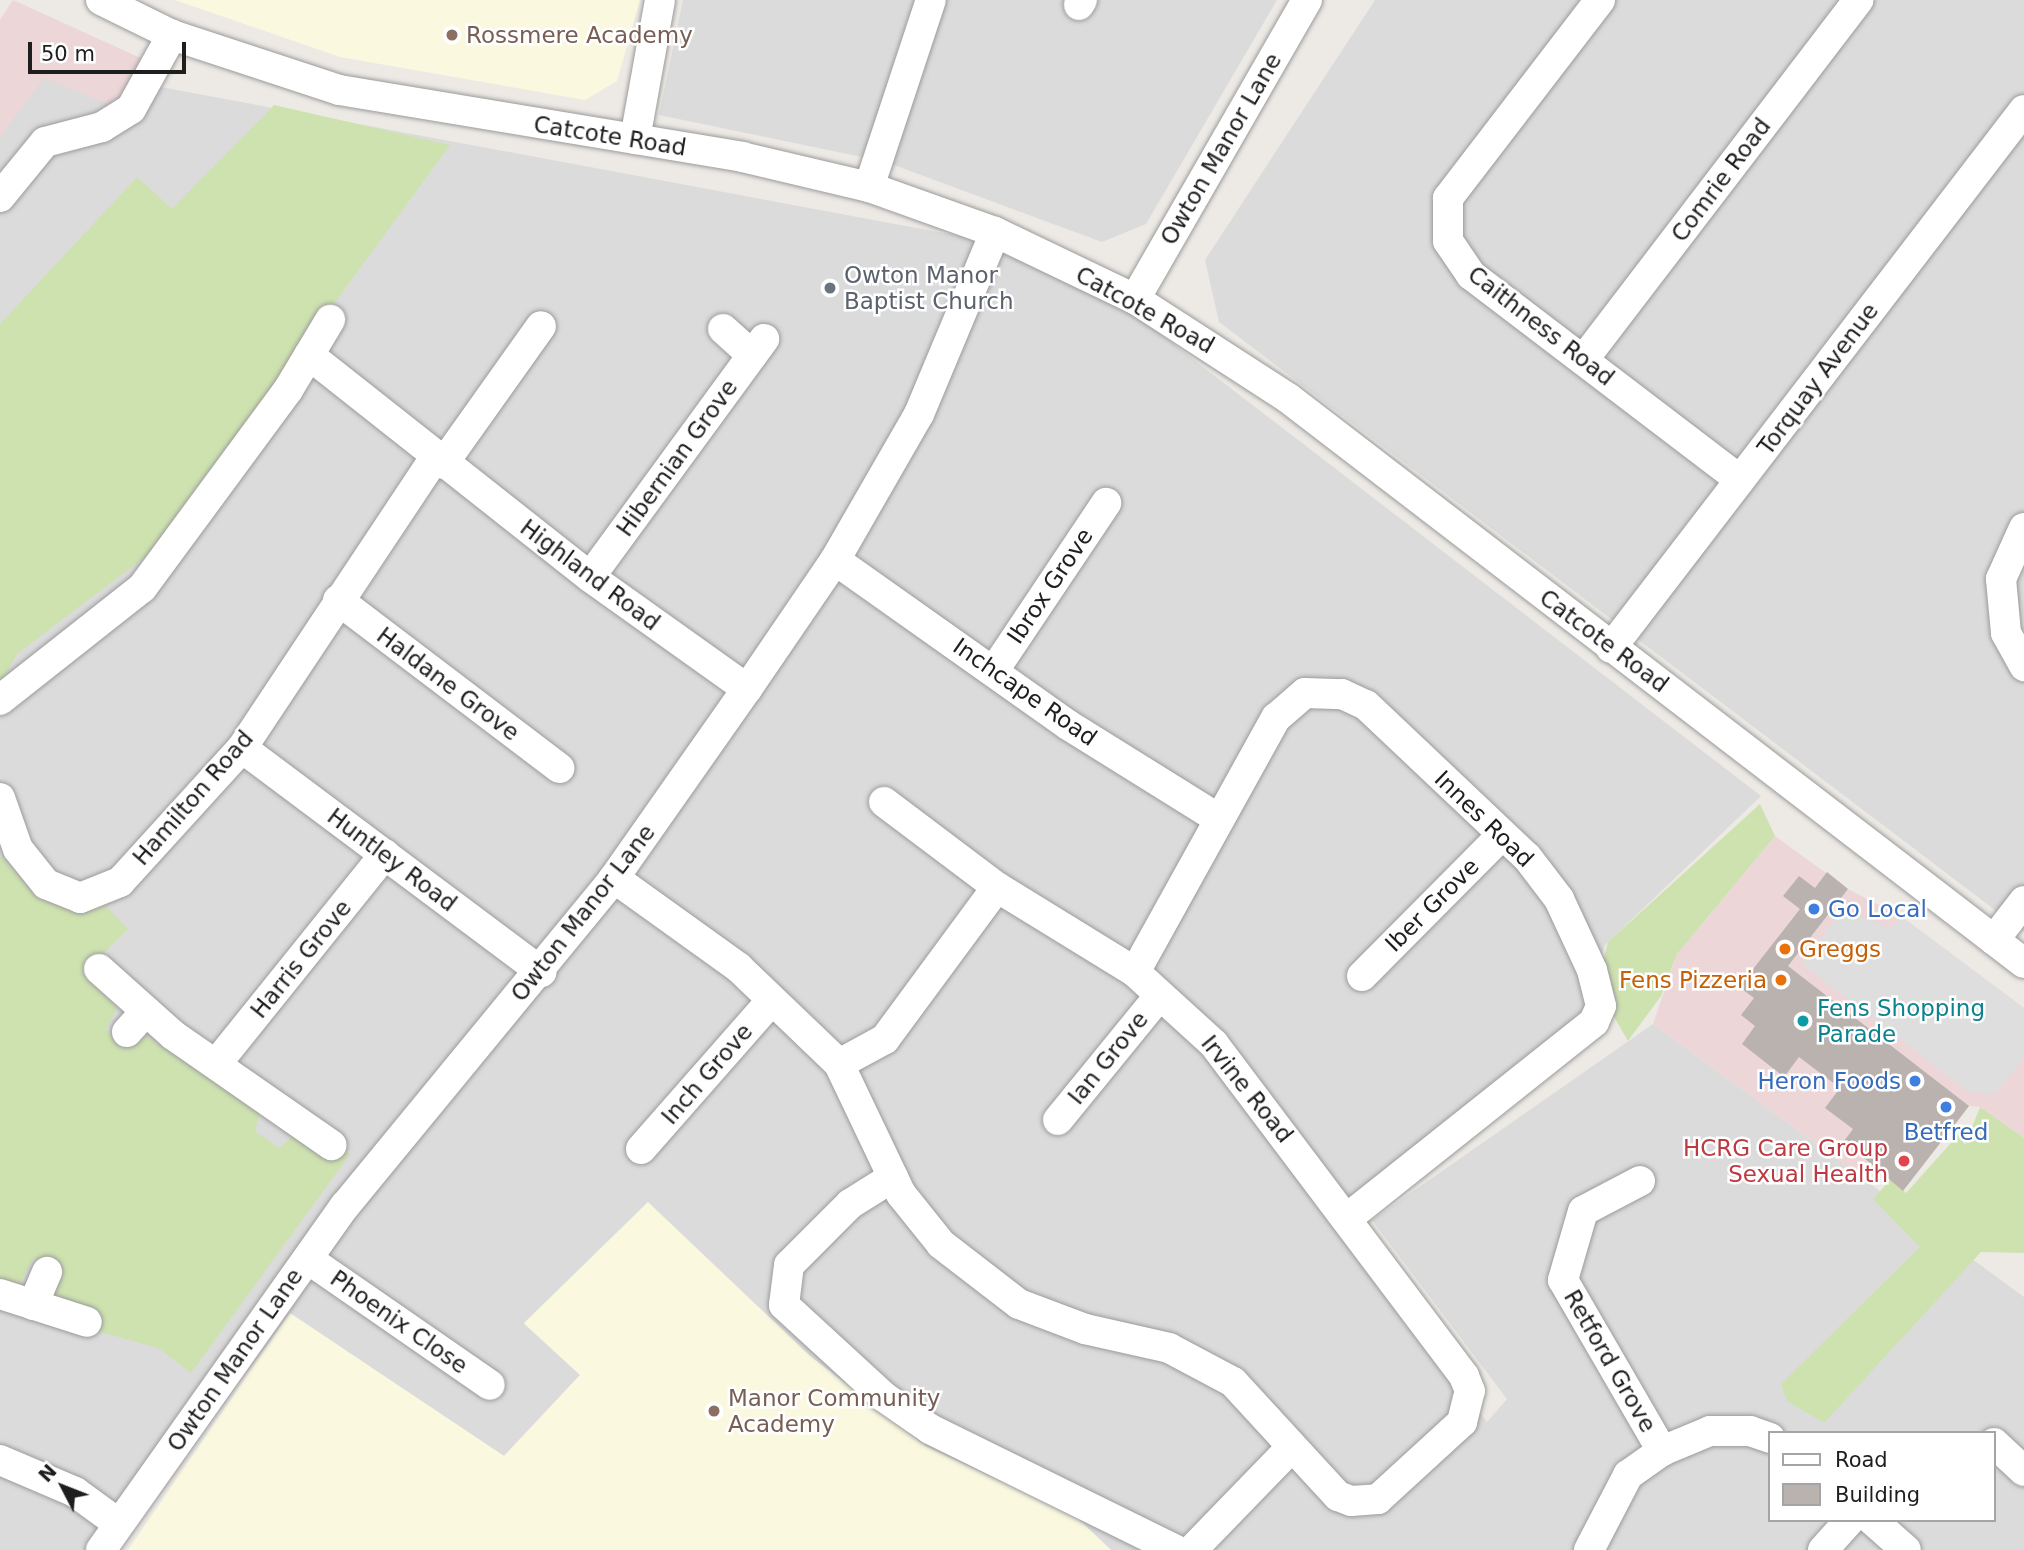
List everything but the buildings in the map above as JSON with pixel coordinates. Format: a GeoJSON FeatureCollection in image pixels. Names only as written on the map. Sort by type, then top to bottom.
{"type":"FeatureCollection","features":[{"type":"Feature","properties":{"kind":"street","name":"Catcote Road"},"geometry":{"type":"LineString","coordinates":[[101,0],[172,35],[339,90],[635,139],[869,187],[995,232],[1135,299],[1288,398],[2024,963]]}},
{"type":"Feature","properties":{"kind":"street"},"geometry":{"type":"LineString","coordinates":[[635,139],[660,0]]}},
{"type":"Feature","properties":{"kind":"street"},"geometry":{"type":"LineString","coordinates":[[869,187],[931,0]]}},
{"type":"Feature","properties":{"kind":"street","name":"Owton Manor Lane"},"geometry":{"type":"LineString","coordinates":[[1135,299],[1307,0]]}},
{"type":"Feature","properties":{"kind":"street","name":"Caithness Road"},"geometry":{"type":"LineString","coordinates":[[1600,0],[1448,198],[1444,228],[1454,255],[1471,275],[1740,480]]}},
{"type":"Feature","properties":{"kind":"street","name":"Comrie Road"},"geometry":{"type":"LineString","coordinates":[[1584,359],[1858,0]]}},
{"type":"Feature","properties":{"kind":"street"},"geometry":{"type":"LineString","coordinates":[[0,197],[45,142],[102,127],[131,109],[172,35]]}},
{"type":"Feature","properties":{"kind":"street","name":"Torquay Avenue"},"geometry":{"type":"LineString","coordinates":[[1611,648],[2024,110]]}},
{"type":"Feature","properties":{"kind":"street","name":"Owton Manor Lane"},"geometry":{"type":"LineString","coordinates":[[101,1550],[404,1129],[541,972],[614,878],[835,560],[919,414],[995,232]]}},
{"type":"Feature","properties":{"kind":"street"},"geometry":{"type":"LineString","coordinates":[[0,699],[142,588],[309,355],[330,320]]}},
{"type":"Feature","properties":{"kind":"street"},"geometry":{"type":"LineString","coordinates":[[439,461],[541,326]]}},
{"type":"Feature","properties":{"kind":"street","name":"Hibernian Grove"},"geometry":{"type":"LineString","coordinates":[[590,577],[758,347],[723,329]]}},
{"type":"Feature","properties":{"kind":"street","name":"Highland Road"},"geometry":{"type":"LineString","coordinates":[[309,355],[439,461],[590,577],[747,689]]}},
{"type":"Feature","properties":{"kind":"street","name":"Hamilton Road"},"geometry":{"type":"LineString","coordinates":[[0,797],[31,870],[63,895],[80,898],[120,882],[242,748],[338,600],[439,461]]}},
{"type":"Feature","properties":{"kind":"street","name":"Ibrox Grove"},"geometry":{"type":"LineString","coordinates":[[995,668],[1106,502]]}},
{"type":"Feature","properties":{"kind":"street"},"geometry":{"type":"LineString","coordinates":[[2024,528],[2001,579],[2006,634],[2024,666]]}},
{"type":"Feature","properties":{"kind":"street","name":"Inchcape Road"},"geometry":{"type":"LineString","coordinates":[[835,560],[995,668],[1068,725],[1219,819]]}},
{"type":"Feature","properties":{"kind":"street","name":"Haldane Grove"},"geometry":{"type":"LineString","coordinates":[[338,600],[559,768]]}},
{"type":"Feature","properties":{"kind":"street","name":"Innes Road"},"geometry":{"type":"LineString","coordinates":[[1135,972],[1276,718],[1305,693],[1322,691],[1366,705],[1502,835],[1559,899],[1600,993],[1594,1022],[1349,1217]]}},
{"type":"Feature","properties":{"kind":"street","name":"Huntley Road"},"geometry":{"type":"LineString","coordinates":[[242,748],[541,972]]}},
{"type":"Feature","properties":{"kind":"street","name":"Irvine Road"},"geometry":{"type":"LineString","coordinates":[[884,802],[997,887],[1135,972],[1214,1044],[1349,1217],[1470,1391],[1462,1422],[1378,1499],[1366,1503],[1338,1496],[1291,1448]]}},
{"type":"Feature","properties":{"kind":"street","name":"Iber Grove"},"geometry":{"type":"LineString","coordinates":[[1362,976],[1502,835]]}},
{"type":"Feature","properties":{"kind":"street","name":"Harris Grove"},"geometry":{"type":"LineString","coordinates":[[217,1063],[385,854]]}},
{"type":"Feature","properties":{"kind":"street"},"geometry":{"type":"LineString","coordinates":[[614,878],[772,1000],[839,1064],[893,1177],[941,1244],[1008,1297],[1050,1319],[1197,1360],[1233,1382],[1291,1448],[1192,1550]]}},
{"type":"Feature","properties":{"kind":"street"},"geometry":{"type":"LineString","coordinates":[[839,1064],[885,1039],[997,887]]}},
{"type":"Feature","properties":{"kind":"street"},"geometry":{"type":"LineString","coordinates":[[1994,940],[2024,901]]}},
{"type":"Feature","properties":{"kind":"street"},"geometry":{"type":"LineString","coordinates":[[99,968],[136,1022],[217,1063],[282,1127],[331,1146]]}},
{"type":"Feature","properties":{"kind":"street","name":"Ian Grove"},"geometry":{"type":"LineString","coordinates":[[1056,1118],[1159,996]]}},
{"type":"Feature","properties":{"kind":"street","name":"Inch Grove"},"geometry":{"type":"LineString","coordinates":[[641,1149],[772,1000]]}},
{"type":"Feature","properties":{"kind":"street"},"geometry":{"type":"LineString","coordinates":[[893,1177],[850,1204],[789,1265],[784,1305],[884,1397],[930,1429],[1176,1550]]}},
{"type":"Feature","properties":{"kind":"street","name":"Retford Grove"},"geometry":{"type":"LineString","coordinates":[[1640,1181],[1583,1211],[1563,1280],[1662,1451]]}},
{"type":"Feature","properties":{"kind":"street","name":"Phoenix Close"},"geometry":{"type":"LineString","coordinates":[[308,1259],[438,1364],[490,1385]]}},
{"type":"Feature","properties":{"kind":"street"},"geometry":{"type":"LineString","coordinates":[[33,1305],[47,1272]]}},
{"type":"Feature","properties":{"kind":"street"},"geometry":{"type":"LineString","coordinates":[[0,1294],[87,1322]]}},
{"type":"Feature","properties":{"kind":"street"},"geometry":{"type":"LineString","coordinates":[[1589,1550],[1628,1475],[1662,1451],[1710,1431],[1750,1430],[1769,1438]]}},
{"type":"Feature","properties":{"kind":"street"},"geometry":{"type":"LineString","coordinates":[[1996,1445],[2024,1471]]}},
{"type":"Feature","properties":{"kind":"street"},"geometry":{"type":"LineString","coordinates":[[0,1460],[75,1492],[119,1524]]}},
{"type":"Feature","properties":{"kind":"street"},"geometry":{"type":"LineString","coordinates":[[1823,1550],[1848,1522]]}},
{"type":"Feature","properties":{"kind":"street"},"geometry":{"type":"LineString","coordinates":[[1883,1524],[1906,1550]]}},
{"type":"Feature","properties":{"kind":"shaded area"},"geometry":{"type":"Polygon","coordinates":[[[13,0],[145,60],[116,107],[44,78],[0,137],[0,20],[13,0]]]}},
{"type":"Feature","properties":{"kind":"shaded area","name":"Rossmere Academy"},"geometry":{"type":"Polygon","coordinates":[[[175,0],[640,0],[617,81],[585,100],[340,57],[175,0]]]}},
{"type":"Feature","properties":{"kind":"shaded area"},"geometry":{"type":"Polygon","coordinates":[[[683,0],[1277,0],[1146,224],[1102,242],[886,162],[659,115],[683,0]]]}},
{"type":"Feature","properties":{"kind":"shaded area"},"geometry":{"type":"Polygon","coordinates":[[[1375,0],[2024,0],[2024,932],[1219,322],[1205,260],[1375,0]]]}},
{"type":"Feature","properties":{"kind":"shaded area"},"geometry":{"type":"Polygon","coordinates":[[[0,21],[48,66],[981,240],[1120,303],[1761,796],[1605,945],[1579,1020],[1329,1213],[1487,1422],[1507,1399],[1372,1220],[1653,1024],[2024,1297],[2024,1550],[1111,1550],[1074,1515],[927,1447],[810,1356],[524,1324],[580,1375],[504,1456],[290,1314],[116,1550],[0,1550],[0,21]]]}},
{"type":"Feature","properties":{"kind":"shaded area"},"geometry":{"type":"Polygon","coordinates":[[[1775,836],[1848,889],[1902,917],[2024,1008],[2024,1138],[1980,1107],[1969,1106],[1942,1143],[1903,1113],[1858,1175],[1653,1024],[1677,954],[1775,836]]]}},
{"type":"Feature","properties":{"kind":"shaded area"},"geometry":{"type":"Polygon","coordinates":[[[1843,908],[1890,929],[1902,917],[2024,1008],[2024,1058],[1995,1094],[1969,1092],[1802,964],[1843,908]]]}},
{"type":"Feature","properties":{"kind":"shaded area","name":"Manor Community Academy"},"geometry":{"type":"Polygon","coordinates":[[[648,1202],[810,1356],[927,1447],[1074,1515],[1111,1550],[128,1550],[290,1313],[504,1456],[580,1375],[524,1323],[648,1202]]]}},
{"type":"Feature","properties":{"kind":"green space"},"geometry":{"type":"Polygon","coordinates":[[[274,105],[450,145],[154,550],[17,654],[0,684],[0,324],[137,177],[172,209],[274,105]]]}},
{"type":"Feature","properties":{"kind":"green space"},"geometry":{"type":"Polygon","coordinates":[[[1760,804],[1775,836],[1677,954],[1661,996],[1628,1041],[1610,1010],[1601,970],[1608,942],[1760,804]]]}},
{"type":"Feature","properties":{"kind":"green space"},"geometry":{"type":"Polygon","coordinates":[[[0,856],[40,899],[72,910],[105,905],[128,929],[83,974],[117,1008],[106,1029],[126,1049],[143,1034],[260,1112],[255,1131],[279,1148],[293,1136],[329,1161],[341,1147],[350,1154],[191,1373],[158,1348],[90,1329],[46,1295],[53,1266],[33,1259],[18,1287],[0,1281],[0,856]]]}},
{"type":"Feature","properties":{"kind":"green space"},"geometry":{"type":"Polygon","coordinates":[[[1980,1107],[2024,1138],[2024,1253],[1981,1252],[1824,1423],[1787,1401],[1781,1384],[1920,1247],[1873,1199],[1890,1180],[1906,1193],[1959,1134],[1965,1145],[1980,1107]]]}},
{"type":"Feature","properties":{"kind":"place","name":"Rossmere Academy"},"geometry":{"type":"Point","coordinates":[452,35]}},
{"type":"Feature","properties":{"kind":"place","name":"Owton Manor Baptist Church"},"geometry":{"type":"Point","coordinates":[830,288]}},
{"type":"Feature","properties":{"kind":"place","name":"Go Local"},"geometry":{"type":"Point","coordinates":[1814,909]}},
{"type":"Feature","properties":{"kind":"place","name":"Greggs"},"geometry":{"type":"Point","coordinates":[1785,949]}},
{"type":"Feature","properties":{"kind":"place","name":"Fens Pizzeria"},"geometry":{"type":"Point","coordinates":[1781,980]}},
{"type":"Feature","properties":{"kind":"place","name":"Fens Shopping Parade"},"geometry":{"type":"Point","coordinates":[1803,1021]}},
{"type":"Feature","properties":{"kind":"place","name":"Heron Foods"},"geometry":{"type":"Point","coordinates":[1915,1081]}},
{"type":"Feature","properties":{"kind":"place","name":"Betfred"},"geometry":{"type":"Point","coordinates":[1946,1107]}},
{"type":"Feature","properties":{"kind":"place","name":"HCRG Care Group Sexual Health"},"geometry":{"type":"Point","coordinates":[1904,1161]}},
{"type":"Feature","properties":{"kind":"place","name":"Manor Community Academy"},"geometry":{"type":"Point","coordinates":[714,1411]}}]}
